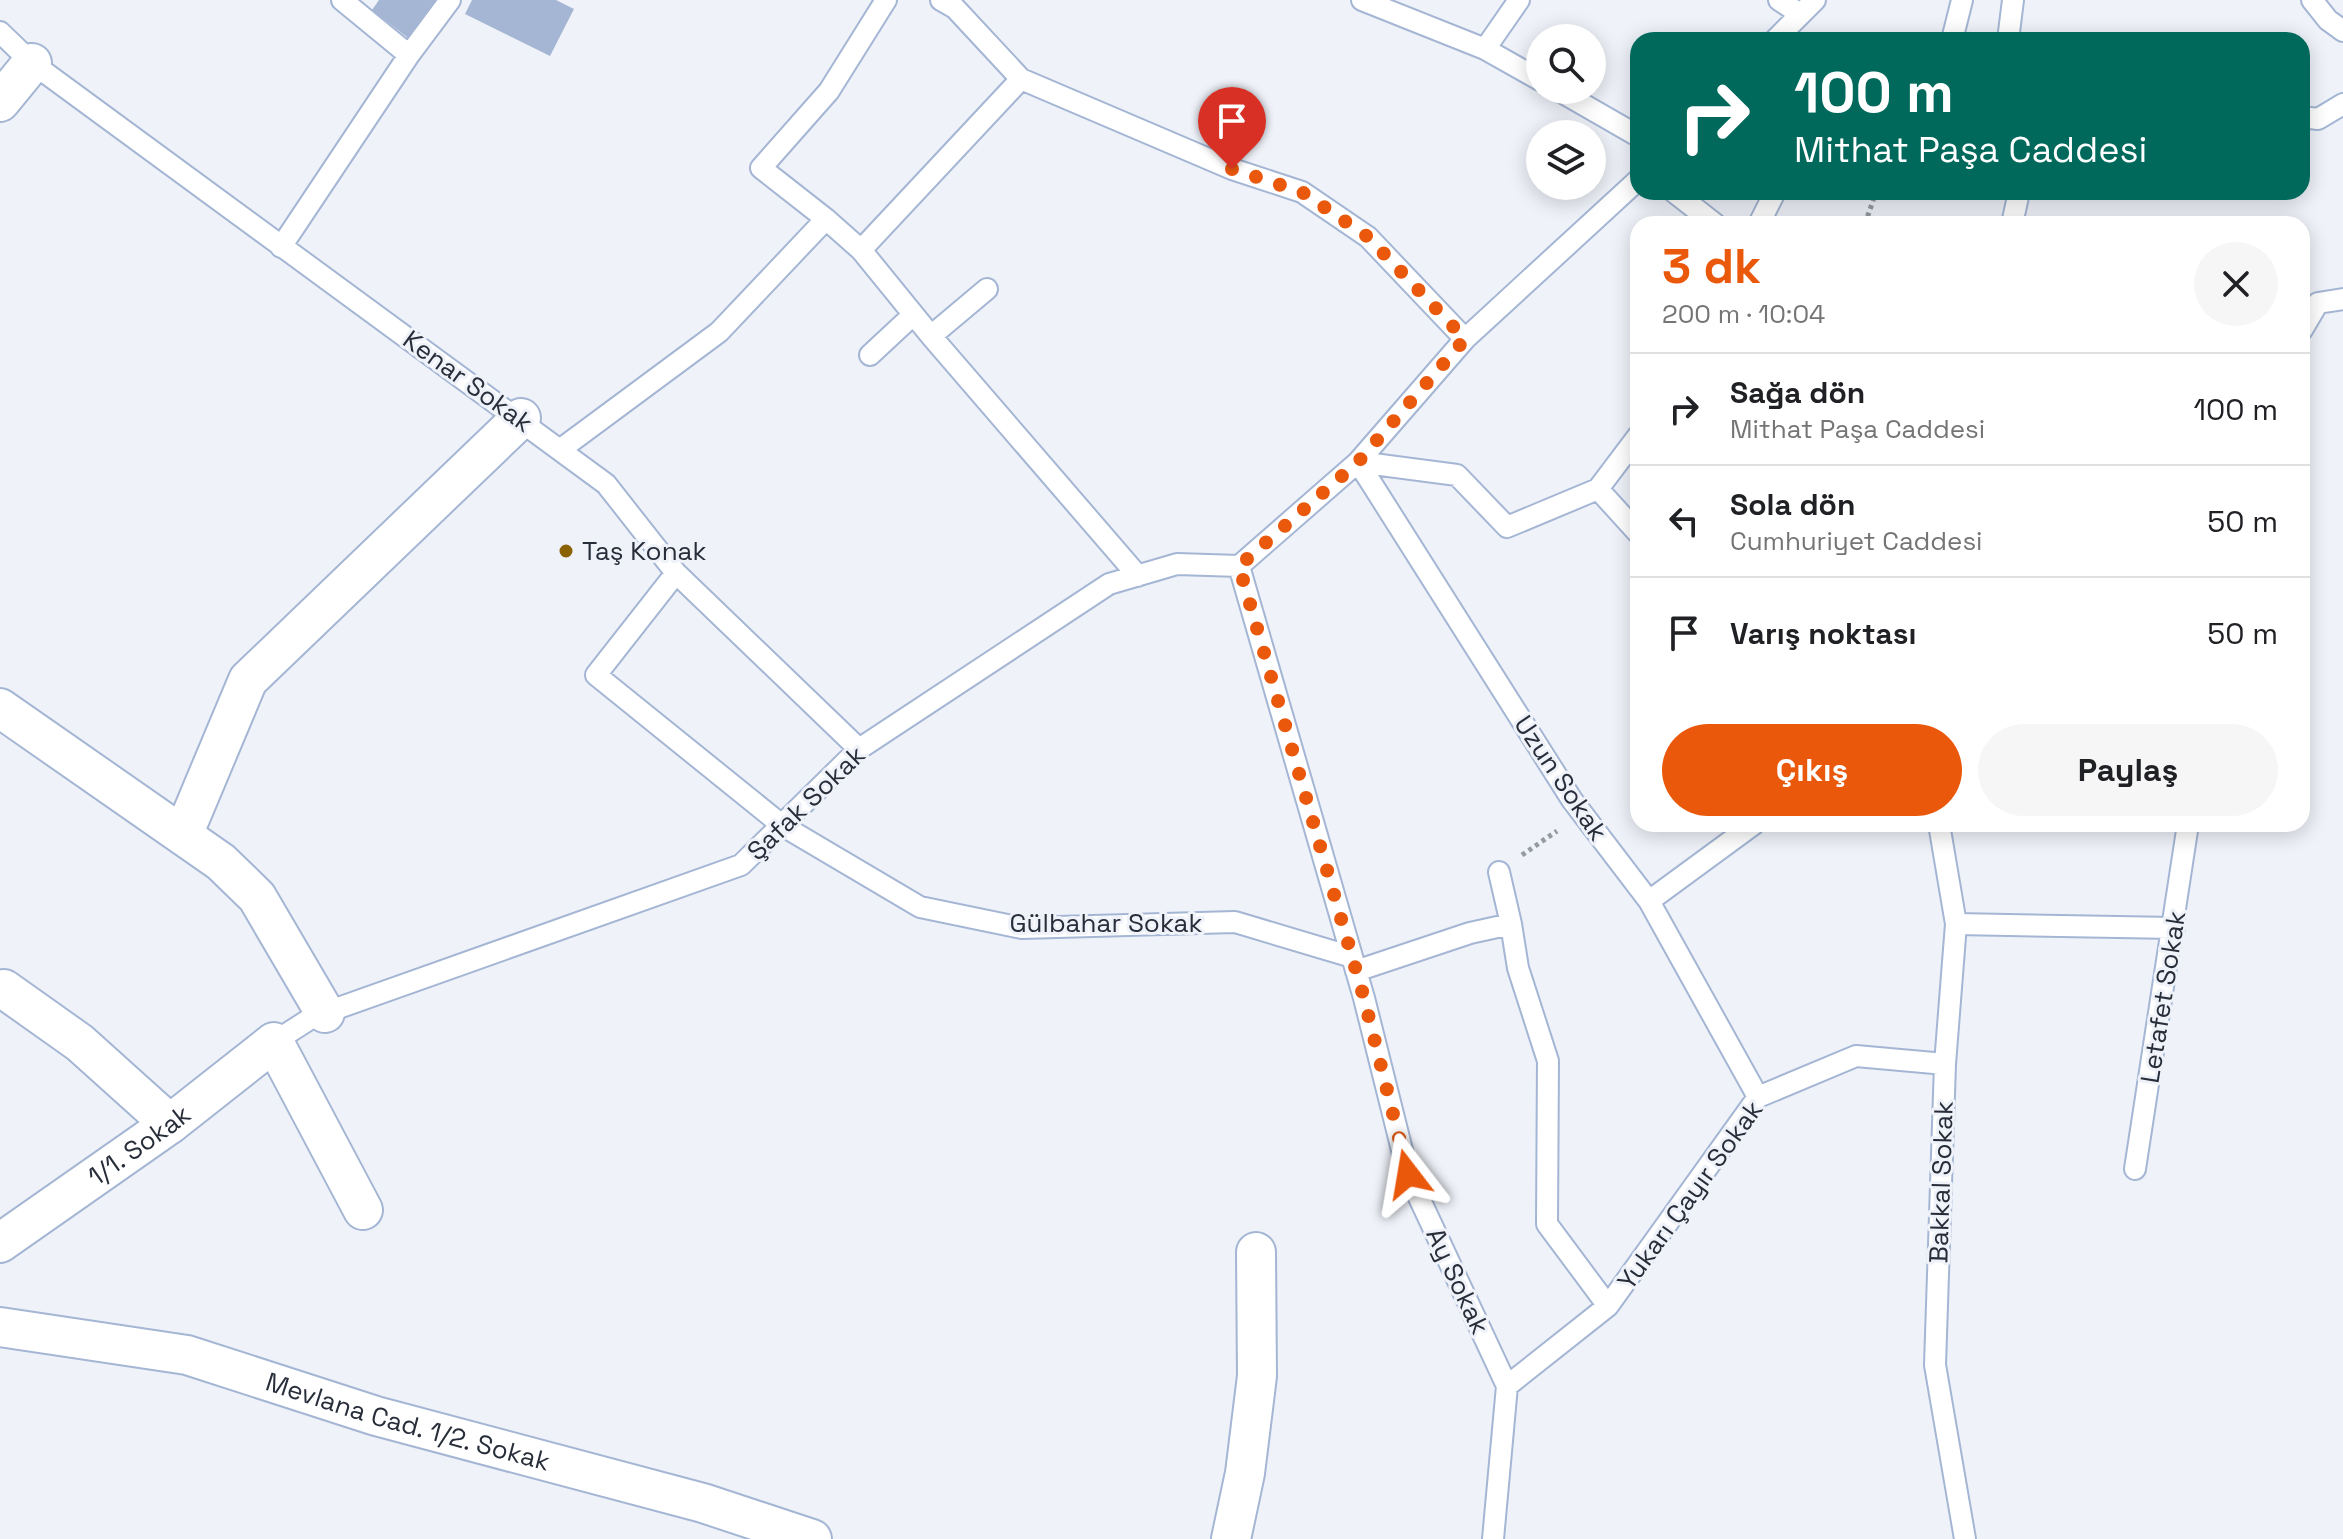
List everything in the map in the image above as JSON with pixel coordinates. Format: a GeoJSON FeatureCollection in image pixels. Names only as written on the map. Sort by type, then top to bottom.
{"type":"FeatureCollection","features":[{"type":"Feature","properties":{"kind":"street"},"geometry":{"type":"LineString","coordinates":[[0,102],[32,63]]}},
{"type":"Feature","properties":{"kind":"street"},"geometry":{"type":"LineString","coordinates":[[183,835],[248,680],[521,418]]}},
{"type":"Feature","properties":{"kind":"street"},"geometry":{"type":"LineString","coordinates":[[0,708],[221,862],[257,897],[325,1013]]}},
{"type":"Feature","properties":{"kind":"street"},"geometry":{"type":"LineString","coordinates":[[4,989],[80,1043],[170,1124]]}},
{"type":"Feature","properties":{"kind":"street"},"geometry":{"type":"LineString","coordinates":[[274,1042],[363,1210]]}},
{"type":"Feature","properties":{"kind":"street","name":"1/1. Sokak"},"geometry":{"type":"LineString","coordinates":[[0,1243],[170,1124],[274,1042]]}},
{"type":"Feature","properties":{"kind":"street"},"geometry":{"type":"LineString","coordinates":[[1231,1539],[1245,1473],[1257,1376],[1256,1252]]}},
{"type":"Feature","properties":{"kind":"street","name":"Mevlana Cad. 1/2. Sokak"},"geometry":{"type":"LineString","coordinates":[[0,1327],[187,1355],[376,1416],[703,1503],[812,1539]]}},
{"type":"Feature","properties":{"kind":"lane"},"geometry":{"type":"LineString","coordinates":[[342,0],[409,55]]}},
{"type":"Feature","properties":{"kind":"lane"},"geometry":{"type":"LineString","coordinates":[[281,247],[409,55],[450,0]]}},
{"type":"Feature","properties":{"kind":"lane"},"geometry":{"type":"LineString","coordinates":[[886,0],[829,91],[761,168],[861,250],[913,315],[1138,576]]}},
{"type":"Feature","properties":{"kind":"lane"},"geometry":{"type":"LineString","coordinates":[[1362,0],[1485,49],[1526,72]]}},
{"type":"Feature","properties":{"kind":"lane"},"geometry":{"type":"LineString","coordinates":[[1485,49],[1519,0]]}},
{"type":"Feature","properties":{"kind":"lane"},"geometry":{"type":"LineString","coordinates":[[1779,0],[1808,7]]}},
{"type":"Feature","properties":{"kind":"lane"},"geometry":{"type":"LineString","coordinates":[[1954,32],[1962,0]]}},
{"type":"Feature","properties":{"kind":"lane"},"geometry":{"type":"LineString","coordinates":[[2009,32],[2013,0]]}},
{"type":"Feature","properties":{"kind":"lane"},"geometry":{"type":"LineString","coordinates":[[2312,0],[2328,20],[2343,31]]}},
{"type":"Feature","properties":{"kind":"lane"},"geometry":{"type":"LineString","coordinates":[[953,3],[1021,79],[1232,169],[1302,192],[1368,237],[1465,339]]}},
{"type":"Feature","properties":{"kind":"lane"},"geometry":{"type":"LineString","coordinates":[[1783,32],[1808,7]]}},
{"type":"Feature","properties":{"kind":"lane","name":"Kenar Sokak"},"geometry":{"type":"LineString","coordinates":[[0,32],[32,63],[281,247],[521,418],[606,484],[676,573],[859,749]]}},
{"type":"Feature","properties":{"kind":"lane"},"geometry":{"type":"LineString","coordinates":[[861,250],[1021,79]]}},
{"type":"Feature","properties":{"kind":"lane"},"geometry":{"type":"LineString","coordinates":[[1582,104],[1630,131]]}},
{"type":"Feature","properties":{"kind":"lane"},"geometry":{"type":"LineString","coordinates":[[2310,118],[2318,119],[2343,104]]}},
{"type":"Feature","properties":{"kind":"lane"},"geometry":{"type":"LineString","coordinates":[[1239,566],[1358,462],[1465,339],[1630,187]]}},
{"type":"Feature","properties":{"kind":"lane"},"geometry":{"type":"LineString","coordinates":[[1684,200],[1705,216]]}},
{"type":"Feature","properties":{"kind":"lane"},"geometry":{"type":"LineString","coordinates":[[561,449],[719,332],[826,219]]}},
{"type":"Feature","properties":{"kind":"lane"},"geometry":{"type":"LineString","coordinates":[[931,336],[987,289]]}},
{"type":"Feature","properties":{"kind":"lane"},"geometry":{"type":"LineString","coordinates":[[2310,316],[2318,303],[2343,299]]}},
{"type":"Feature","properties":{"kind":"lane"},"geometry":{"type":"LineString","coordinates":[[870,355],[913,315]]}},
{"type":"Feature","properties":{"kind":"lane"},"geometry":{"type":"LineString","coordinates":[[1358,462],[1457,475],[1507,527],[1598,489],[1630,447]]}},
{"type":"Feature","properties":{"kind":"lane","name":"Uzun Sokak"},"geometry":{"type":"LineString","coordinates":[[1358,462],[1582,813],[1649,901],[1758,1097]]}},
{"type":"Feature","properties":{"kind":"lane"},"geometry":{"type":"LineString","coordinates":[[1598,489],[1630,524]]}},
{"type":"Feature","properties":{"kind":"lane","name":"Şafak Sokak"},"geometry":{"type":"LineString","coordinates":[[274,1042],[325,1013],[741,865],[859,749],[1109,584],[1177,564],[1239,566]]}},
{"type":"Feature","properties":{"kind":"lane","name":"Ay Sokak"},"geometry":{"type":"LineString","coordinates":[[1239,566],[1354,964],[1408,1174],[1507,1386]]}},
{"type":"Feature","properties":{"kind":"lane","name":"Gülbahar Sokak"},"geometry":{"type":"LineString","coordinates":[[676,573],[596,675],[783,826],[920,907],[1022,928],[1235,922],[1354,964]]}},
{"type":"Feature","properties":{"kind":"lane"},"geometry":{"type":"LineString","coordinates":[[1649,901],[1743,832]]}},
{"type":"Feature","properties":{"kind":"lane","name":"Bakkal Sokak"},"geometry":{"type":"LineString","coordinates":[[1940,832],[1956,924],[1945,1064],[1935,1365],[1965,1539]]}},
{"type":"Feature","properties":{"kind":"lane","name":"Letafet Sokak"},"geometry":{"type":"LineString","coordinates":[[2135,1169],[2187,832]]}},
{"type":"Feature","properties":{"kind":"lane"},"geometry":{"type":"LineString","coordinates":[[1499,872],[1518,968],[1548,1061],[1547,1224],[1608,1306]]}},
{"type":"Feature","properties":{"kind":"lane"},"geometry":{"type":"LineString","coordinates":[[1354,964],[1511,924]]}},
{"type":"Feature","properties":{"kind":"lane"},"geometry":{"type":"LineString","coordinates":[[1956,924],[2174,928]]}},
{"type":"Feature","properties":{"kind":"lane","name":"Yukarı Çayır Sokak"},"geometry":{"type":"LineString","coordinates":[[1507,1386],[1608,1306],[1758,1097],[1856,1056],[1945,1064]]}},
{"type":"Feature","properties":{"kind":"lane"},"geometry":{"type":"LineString","coordinates":[[1493,1539],[1507,1386]]}},
{"type":"Feature","properties":{"kind":"path"},"geometry":{"type":"LineString","coordinates":[[1499,872],[1582,813]]}},
{"type":"Feature","properties":{"kind":"building"},"geometry":{"type":"Polygon","coordinates":[[[379,0],[443,0],[412,41],[372,10],[379,0]]]}},
{"type":"Feature","properties":{"kind":"building"},"geometry":{"type":"Polygon","coordinates":[[[472,0],[556,0],[574,9],[550,56],[465,14],[472,0]]]}},
{"type":"Feature","properties":{"kind":"place","name":"Taş Konak"},"geometry":{"type":"Point","coordinates":[566,551]}},
{"type":"Feature","properties":{"kind":"route"},"geometry":{"type":"LineString","coordinates":[[1232,169],[1302,192],[1368,237],[1465,339],[1358,462],[1239,566],[1364,998],[1408,1174]]}}]}
